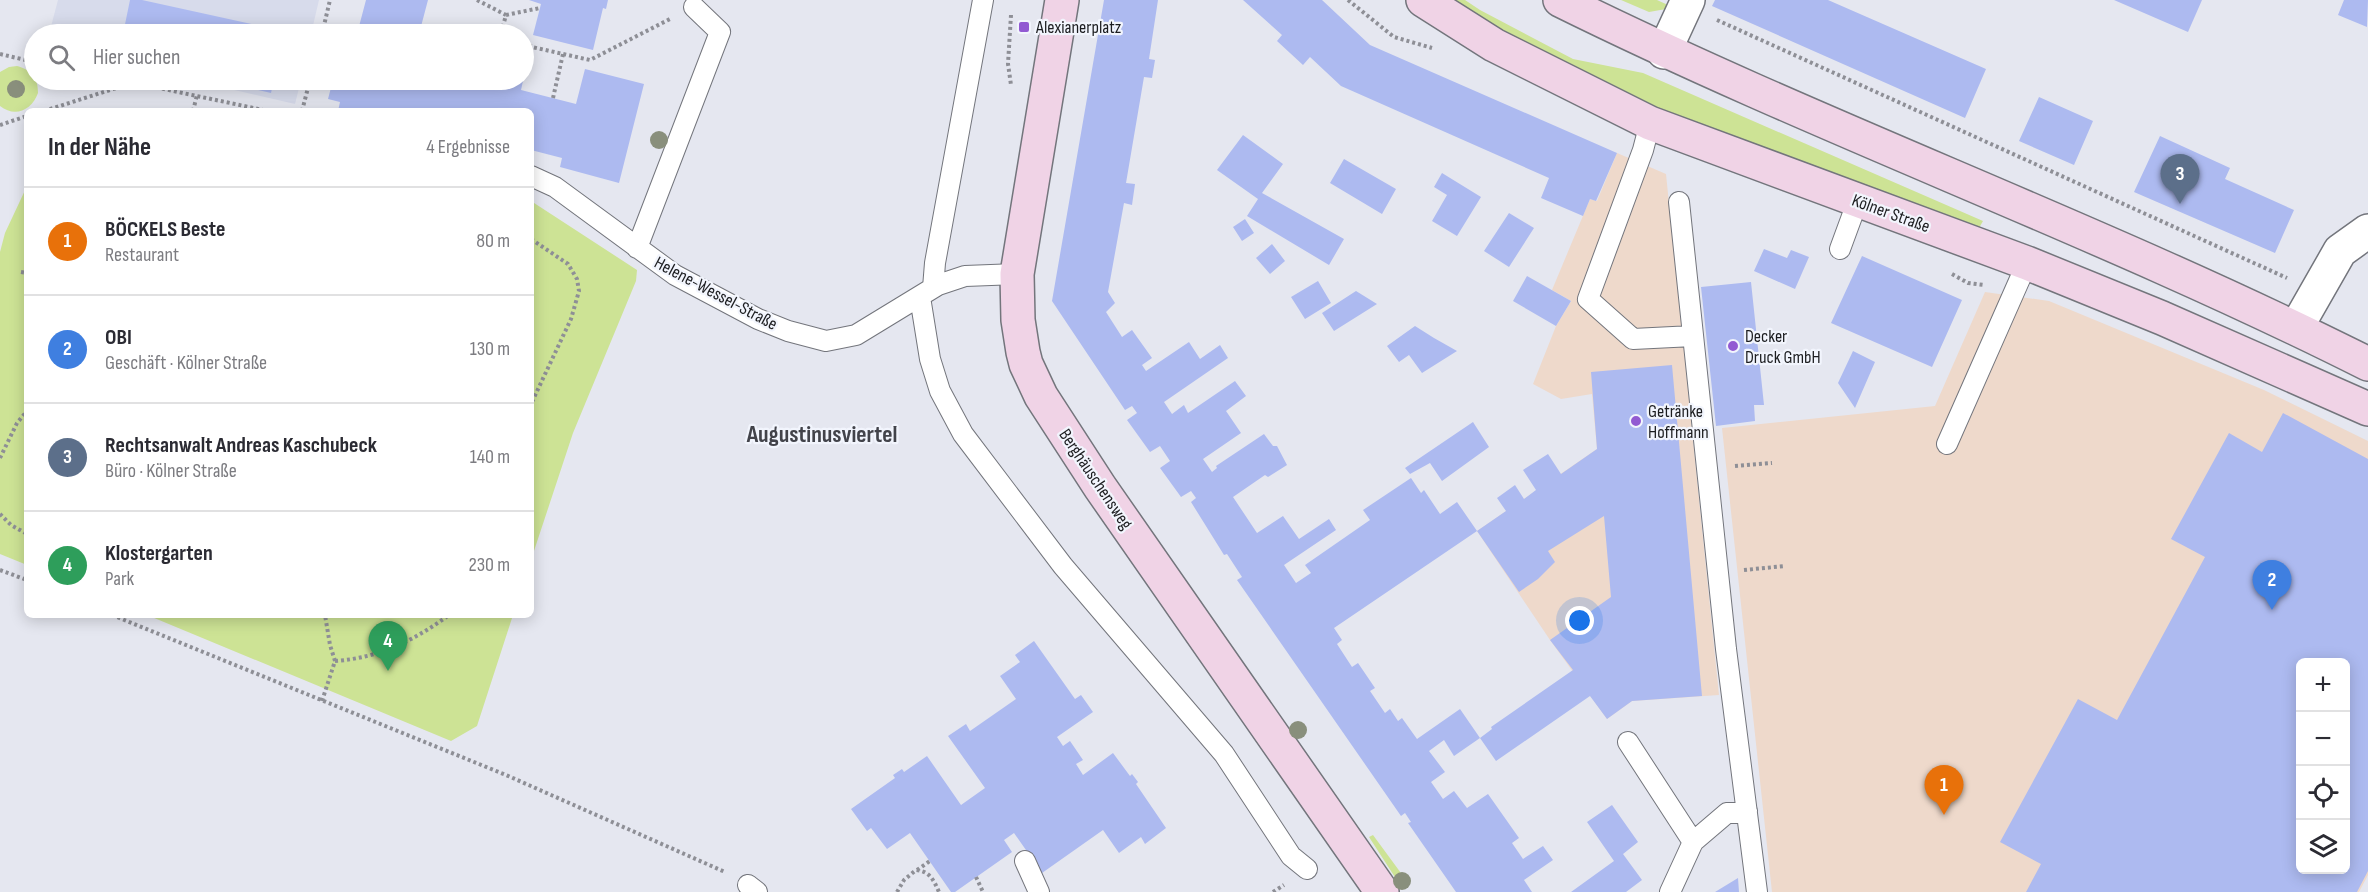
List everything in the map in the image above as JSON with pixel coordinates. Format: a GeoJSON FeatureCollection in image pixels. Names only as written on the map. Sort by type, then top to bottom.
{"type":"FeatureCollection","features":[{"type":"Feature","properties":{"kind":"main road","name":"Berghäuschensweg"},"geometry":{"type":"LineString","coordinates":[[1062,0],[1017,274],[1018,320],[1026,364],[1041,396],[1100,487],[1382,892]]}},
{"type":"Feature","properties":{"kind":"main road","name":"Kölner Straße"},"geometry":{"type":"LineString","coordinates":[[1423,0],[1494,45],[1650,123],[2027,263],[2162,318],[2368,409]]}},
{"type":"Feature","properties":{"kind":"main road"},"geometry":{"type":"LineString","coordinates":[[1560,0],[1664,52],[2048,217],[2296,328],[2368,364]]}},
{"type":"Feature","properties":{"kind":"main road"},"geometry":{"type":"LineString","coordinates":[[2027,263],[2048,217]]}},
{"type":"Feature","properties":{"kind":"main road"},"geometry":{"type":"LineString","coordinates":[[2162,318],[2230,335],[2267,338],[2296,328]]}},
{"type":"Feature","properties":{"kind":"street"},"geometry":{"type":"LineString","coordinates":[[1664,52],[1687,3]]}},
{"type":"Feature","properties":{"kind":"street"},"geometry":{"type":"LineString","coordinates":[[2296,328],[2340,251],[2368,231]]}},
{"type":"Feature","properties":{"kind":"lane"},"geometry":{"type":"LineString","coordinates":[[983,0],[935,263],[927,292],[930,359],[940,391],[963,434],[1064,566],[1224,754],[1291,856],[1307,869]]}},
{"type":"Feature","properties":{"kind":"lane"},"geometry":{"type":"LineString","coordinates":[[637,248],[720,32],[694,7]]}},
{"type":"Feature","properties":{"kind":"lane"},"geometry":{"type":"LineString","coordinates":[[1650,123],[1643,150],[1588,299],[1633,339],[1693,336]]}},
{"type":"Feature","properties":{"kind":"lane","name":"Helene-Wessel-Straße"},"geometry":{"type":"LineString","coordinates":[[534,177],[555,187],[675,274],[758,319],[788,331],[826,341],[856,335],[927,292],[965,276],[1017,274]]}},
{"type":"Feature","properties":{"kind":"lane"},"geometry":{"type":"LineString","coordinates":[[1840,249],[1858,201]]}},
{"type":"Feature","properties":{"kind":"lane"},"geometry":{"type":"LineString","coordinates":[[1679,202],[1718,570],[1757,892]]}},
{"type":"Feature","properties":{"kind":"lane"},"geometry":{"type":"LineString","coordinates":[[1947,444],[2027,263]]}},
{"type":"Feature","properties":{"kind":"lane"},"geometry":{"type":"LineString","coordinates":[[1628,742],[1693,842]]}},
{"type":"Feature","properties":{"kind":"lane"},"geometry":{"type":"LineString","coordinates":[[1670,892],[1693,842],[1727,813],[1746,811]]}},
{"type":"Feature","properties":{"kind":"lane"},"geometry":{"type":"LineString","coordinates":[[1025,861],[1039,892]]}},
{"type":"Feature","properties":{"kind":"path"},"geometry":{"type":"LineString","coordinates":[[324,24],[330,0]]}},
{"type":"Feature","properties":{"kind":"path"},"geometry":{"type":"LineString","coordinates":[[477,0],[506,15],[540,8]]}},
{"type":"Feature","properties":{"kind":"path"},"geometry":{"type":"LineString","coordinates":[[1687,3],[2316,291]]}},
{"type":"Feature","properties":{"kind":"path"},"geometry":{"type":"LineString","coordinates":[[534,47],[590,60],[694,7]]}},
{"type":"Feature","properties":{"kind":"path"},"geometry":{"type":"LineString","coordinates":[[504,24],[506,15]]}},
{"type":"Feature","properties":{"kind":"path"},"geometry":{"type":"LineString","coordinates":[[0,54],[24,60]]}},
{"type":"Feature","properties":{"kind":"path"},"geometry":{"type":"LineString","coordinates":[[553,98],[562,54]]}},
{"type":"Feature","properties":{"kind":"path"},"geometry":{"type":"LineString","coordinates":[[53,108],[108,90]]}},
{"type":"Feature","properties":{"kind":"path"},"geometry":{"type":"LineString","coordinates":[[170,90],[254,108]]}},
{"type":"Feature","properties":{"kind":"path"},"geometry":{"type":"LineString","coordinates":[[303,108],[307,90]]}},
{"type":"Feature","properties":{"kind":"path"},"geometry":{"type":"LineString","coordinates":[[194,108],[197,96]]}},
{"type":"Feature","properties":{"kind":"path"},"geometry":{"type":"LineString","coordinates":[[0,125],[24,117]]}},
{"type":"Feature","properties":{"kind":"path"},"geometry":{"type":"LineString","coordinates":[[534,241],[568,264],[577,279],[579,291],[571,319],[534,398]]}},
{"type":"Feature","properties":{"kind":"path"},"geometry":{"type":"LineString","coordinates":[[0,458],[17,423],[24,415]]}},
{"type":"Feature","properties":{"kind":"path"},"geometry":{"type":"LineString","coordinates":[[1707,468],[1773,463]]}},
{"type":"Feature","properties":{"kind":"path"},"geometry":{"type":"LineString","coordinates":[[0,514],[11,525],[24,532]]}},
{"type":"Feature","properties":{"kind":"path"},"geometry":{"type":"LineString","coordinates":[[1718,570],[1737,571],[1785,566]]}},
{"type":"Feature","properties":{"kind":"path"},"geometry":{"type":"LineString","coordinates":[[0,570],[24,579]]}},
{"type":"Feature","properties":{"kind":"path"},"geometry":{"type":"LineString","coordinates":[[119,618],[506,775],[712,865],[753,888]]}},
{"type":"Feature","properties":{"kind":"path"},"geometry":{"type":"LineString","coordinates":[[322,701],[335,661],[326,618]]}},
{"type":"Feature","properties":{"kind":"path"},"geometry":{"type":"LineString","coordinates":[[335,661],[363,658],[389,651],[444,618]]}},
{"type":"Feature","properties":{"kind":"path"},"geometry":{"type":"LineString","coordinates":[[897,892],[904,880],[930,861]]}},
{"type":"Feature","properties":{"kind":"path"},"geometry":{"type":"LineString","coordinates":[[916,870],[927,873],[939,892]]}},
{"type":"Feature","properties":{"kind":"path"},"geometry":{"type":"LineString","coordinates":[[976,877],[983,892]]}},
{"type":"Feature","properties":{"kind":"shaded area"},"geometry":{"type":"Polygon","coordinates":[[[58,0],[319,0],[313,24],[52,24],[58,0]]]}},
{"type":"Feature","properties":{"kind":"shaded area"},"geometry":{"type":"Polygon","coordinates":[[[234,90],[298,90],[295,104],[234,90]]]}},
{"type":"Feature","properties":{"kind":"shaded area"},"geometry":{"type":"Polygon","coordinates":[[[1617,153],[1666,174],[1719,695],[1632,701],[1607,719],[1550,640],[1477,531],[1597,449],[1592,394],[1561,399],[1533,384],[1556,326],[1571,301],[1552,290],[1590,199],[1597,201],[1617,153]]]}},
{"type":"Feature","properties":{"kind":"shaded area"},"geometry":{"type":"Polygon","coordinates":[[[1985,292],[2049,301],[2264,390],[2368,441],[2368,875],[2359,892],[1772,892],[1722,428],[1935,406],[1985,292]]]}},
{"type":"Feature","properties":{"kind":"green space"},"geometry":{"type":"Polygon","coordinates":[[[1454,0],[1465,0],[1573,59],[1643,73],[1983,221],[1979,228],[1776,156],[1641,103],[1513,38],[1454,0]]]}},
{"type":"Feature","properties":{"kind":"green space"},"geometry":{"type":"Polygon","coordinates":[[[1621,0],[1657,0],[1668,5],[1666,9],[1649,12],[1621,0]]]}},
{"type":"Feature","properties":{"kind":"green space"},"geometry":{"type":"Polygon","coordinates":[[[17,66],[24,69],[24,90],[38,90],[32,104],[17,112],[0,106],[0,72],[17,66]]]}},
{"type":"Feature","properties":{"kind":"green space"},"geometry":{"type":"Polygon","coordinates":[[[24,192],[24,564],[0,554],[0,252],[5,233],[24,192]]]}},
{"type":"Feature","properties":{"kind":"green space"},"geometry":{"type":"Polygon","coordinates":[[[534,203],[637,270],[636,281],[573,433],[534,551],[534,203]]]}},
{"type":"Feature","properties":{"kind":"green space"},"geometry":{"type":"Polygon","coordinates":[[[154,618],[512,618],[477,726],[451,741],[154,618]]]}},
{"type":"Feature","properties":{"kind":"green space"},"geometry":{"type":"Polygon","coordinates":[[[1373,835],[1409,884],[1402,888],[1369,837],[1373,835]]]}},
{"type":"Feature","properties":{"kind":"building"},"geometry":{"type":"Polygon","coordinates":[[[130,0],[142,0],[252,24],[125,24],[130,0]]]}},
{"type":"Feature","properties":{"kind":"building"},"geometry":{"type":"Polygon","coordinates":[[[366,0],[428,0],[422,24],[360,24],[366,0]]]}},
{"type":"Feature","properties":{"kind":"building"},"geometry":{"type":"Polygon","coordinates":[[[529,0],[608,0],[606,9],[603,8],[593,50],[534,35],[541,4],[529,0]]]}},
{"type":"Feature","properties":{"kind":"building"},"geometry":{"type":"Polygon","coordinates":[[[1104,0],[1158,0],[1149,59],[1155,60],[1152,78],[1144,77],[1126,183],[1135,184],[1132,205],[1124,203],[1108,292],[1115,303],[1106,312],[1122,337],[1132,330],[1152,358],[1142,365],[1146,371],[1189,342],[1200,359],[1220,345],[1228,358],[1164,402],[1172,414],[1184,405],[1188,413],[1235,381],[1246,396],[1226,411],[1241,433],[1203,459],[1212,472],[1217,468],[1216,466],[1264,434],[1273,446],[1277,446],[1287,465],[1268,477],[1265,475],[1233,497],[1257,533],[1283,516],[1299,539],[1329,519],[1336,530],[1284,565],[1296,583],[1311,573],[1305,565],[1370,520],[1363,510],[1411,478],[1421,493],[1424,490],[1440,514],[1457,502],[1477,531],[1334,628],[1342,640],[1337,644],[1352,667],[1358,663],[1375,688],[1370,691],[1385,713],[1390,709],[1398,721],[1402,718],[1417,739],[1460,709],[1480,738],[1454,756],[1444,740],[1429,751],[1445,772],[1431,782],[1443,799],[1454,791],[1467,808],[1488,794],[1519,838],[1512,843],[1523,859],[1543,846],[1553,860],[1524,880],[1532,892],[1456,892],[1408,823],[1411,822],[1405,813],[1401,816],[1237,580],[1242,577],[1227,554],[1224,555],[1191,502],[1196,498],[1191,491],[1181,497],[1160,468],[1170,461],[1160,446],[1150,452],[1127,420],[1137,413],[1132,406],[1125,410],[1052,301],[1104,0]]]}},
{"type":"Feature","properties":{"kind":"building"},"geometry":{"type":"Polygon","coordinates":[[[1243,0],[1322,0],[1370,45],[1617,153],[1596,201],[1590,199],[1583,216],[1541,198],[1549,178],[1341,86],[1310,57],[1303,65],[1277,41],[1282,35],[1243,0]]]}},
{"type":"Feature","properties":{"kind":"building"},"geometry":{"type":"Polygon","coordinates":[[[1715,0],[1828,0],[1986,69],[1965,118],[1712,6],[1715,0]]]}},
{"type":"Feature","properties":{"kind":"building"},"geometry":{"type":"Polygon","coordinates":[[[2114,0],[2202,0],[2188,32],[2114,0]]]}},
{"type":"Feature","properties":{"kind":"building"},"geometry":{"type":"Polygon","coordinates":[[[2344,0],[2368,0],[2367,27],[2338,15],[2344,0]]]}},
{"type":"Feature","properties":{"kind":"building"},"geometry":{"type":"Polygon","coordinates":[[[585,69],[644,84],[619,183],[560,167],[562,158],[534,151],[534,108],[339,108],[340,102],[328,99],[330,90],[521,90],[576,104],[585,69]]]}},
{"type":"Feature","properties":{"kind":"building"},"geometry":{"type":"Polygon","coordinates":[[[2039,97],[2093,121],[2074,165],[2019,141],[2039,97]]]}},
{"type":"Feature","properties":{"kind":"building"},"geometry":{"type":"Polygon","coordinates":[[[1243,135],[1283,164],[1262,193],[1344,239],[1329,265],[1247,216],[1258,199],[1217,170],[1243,135]]]}},
{"type":"Feature","properties":{"kind":"building"},"geometry":{"type":"Polygon","coordinates":[[[2160,136],[2230,168],[2225,179],[2294,210],[2275,253],[2134,192],[2160,136]]]}},
{"type":"Feature","properties":{"kind":"building"},"geometry":{"type":"Polygon","coordinates":[[[1344,159],[1396,189],[1382,214],[1330,183],[1344,159]]]}},
{"type":"Feature","properties":{"kind":"building"},"geometry":{"type":"Polygon","coordinates":[[[1442,173],[1481,197],[1457,236],[1432,221],[1447,195],[1434,187],[1442,173]]]}},
{"type":"Feature","properties":{"kind":"building"},"geometry":{"type":"Polygon","coordinates":[[[1509,213],[1534,228],[1509,267],[1484,251],[1509,213]]]}},
{"type":"Feature","properties":{"kind":"building"},"geometry":{"type":"Polygon","coordinates":[[[1245,219],[1254,233],[1242,241],[1233,227],[1245,219]]]}},
{"type":"Feature","properties":{"kind":"building"},"geometry":{"type":"Polygon","coordinates":[[[1272,244],[1285,261],[1270,274],[1256,258],[1272,244]]]}},
{"type":"Feature","properties":{"kind":"building"},"geometry":{"type":"Polygon","coordinates":[[[1764,249],[1787,258],[1791,250],[1809,257],[1795,289],[1754,271],[1764,249]]]}},
{"type":"Feature","properties":{"kind":"building"},"geometry":{"type":"Polygon","coordinates":[[[1862,256],[1962,300],[1932,367],[1831,323],[1862,256]]]}},
{"type":"Feature","properties":{"kind":"building"},"geometry":{"type":"Polygon","coordinates":[[[1527,276],[1571,301],[1556,326],[1513,301],[1527,276]]]}},
{"type":"Feature","properties":{"kind":"building"},"geometry":{"type":"Polygon","coordinates":[[[1318,281],[1331,303],[1305,319],[1291,297],[1318,281]]]}},
{"type":"Feature","properties":{"kind":"building","name":"Decker Druck GmbH"},"geometry":{"type":"Polygon","coordinates":[[[1751,282],[1764,405],[1754,405],[1755,421],[1716,426],[1701,287],[1751,282]]]}},
{"type":"Feature","properties":{"kind":"building"},"geometry":{"type":"Polygon","coordinates":[[[1356,291],[1377,304],[1334,331],[1322,313],[1356,291]]]}},
{"type":"Feature","properties":{"kind":"building"},"geometry":{"type":"Polygon","coordinates":[[[1415,326],[1457,351],[1422,373],[1409,355],[1399,362],[1387,346],[1415,326]]]}},
{"type":"Feature","properties":{"kind":"building"},"geometry":{"type":"Polygon","coordinates":[[[1853,351],[1875,362],[1855,408],[1838,383],[1853,351]]]}},
{"type":"Feature","properties":{"kind":"building"},"geometry":{"type":"Polygon","coordinates":[[[1672,365],[1702,696],[1632,701],[1607,719],[1590,696],[1496,761],[1480,738],[1492,729],[1491,727],[1573,670],[1550,640],[1611,597],[1604,516],[1548,551],[1555,562],[1538,579],[1519,592],[1477,531],[1506,511],[1497,498],[1515,485],[1524,499],[1536,490],[1523,470],[1548,454],[1561,474],[1597,449],[1591,372],[1672,365]]]}},
{"type":"Feature","properties":{"kind":"building"},"geometry":{"type":"Polygon","coordinates":[[[2283,413],[2368,459],[2368,871],[2357,892],[2026,892],[2041,864],[2000,842],[2078,699],[2117,720],[2205,557],[2171,539],[2229,433],[2262,452],[2283,413]]]}},
{"type":"Feature","properties":{"kind":"building"},"geometry":{"type":"Polygon","coordinates":[[[1473,422],[1489,447],[1442,481],[1430,463],[1410,474],[1405,468],[1473,422]]]}},
{"type":"Feature","properties":{"kind":"building"},"geometry":{"type":"Polygon","coordinates":[[[1034,641],[1075,699],[1081,695],[1093,712],[1057,737],[1063,746],[1070,741],[1083,760],[1076,764],[1083,775],[1113,753],[1130,776],[1132,774],[1138,782],[1136,784],[1166,828],[1145,844],[1141,837],[1119,853],[1103,830],[1042,873],[1014,833],[1004,840],[1012,852],[955,892],[951,892],[910,833],[887,849],[871,828],[867,831],[851,809],[895,778],[893,775],[902,769],[904,772],[927,756],[961,805],[985,788],[948,736],[966,724],[970,731],[1016,699],[1000,676],[1020,662],[1015,655],[1034,641]]]}},
{"type":"Feature","properties":{"kind":"building"},"geometry":{"type":"Polygon","coordinates":[[[1612,805],[1638,842],[1623,854],[1642,880],[1626,892],[1571,892],[1614,861],[1587,822],[1612,805]]]}},
{"type":"Feature","properties":{"kind":"building"},"geometry":{"type":"Polygon","coordinates":[[[1738,878],[1739,892],[1715,892],[1738,878]]]}},
{"type":"Feature","properties":{"kind":"place","name":"Alexianerplatz"},"geometry":{"type":"Point","coordinates":[1024,27]}},
{"type":"Feature","properties":{"kind":"place","name":"Rechtsanwalt Andreas Kaschubeck"},"geometry":{"type":"Point","coordinates":[2180,204]}},
{"type":"Feature","properties":{"kind":"place","name":"Decker Druck GmbH"},"geometry":{"type":"Point","coordinates":[1733,346]}},
{"type":"Feature","properties":{"kind":"place","name":"Getränke Hoffmann"},"geometry":{"type":"Point","coordinates":[1636,421]}},
{"type":"Feature","properties":{"kind":"place","name":"OBI"},"geometry":{"type":"Point","coordinates":[2272,610]}},
{"type":"Feature","properties":{"kind":"place","name":"Klostergarten"},"geometry":{"type":"Point","coordinates":[388,671]}},
{"type":"Feature","properties":{"kind":"place","name":"BÖCKELS Beste"},"geometry":{"type":"Point","coordinates":[1944,815]}},
{"type":"Feature","properties":{"kind":"district","name":"Augustinusviertel"},"geometry":{"type":"Point","coordinates":[822,434]}}]}
